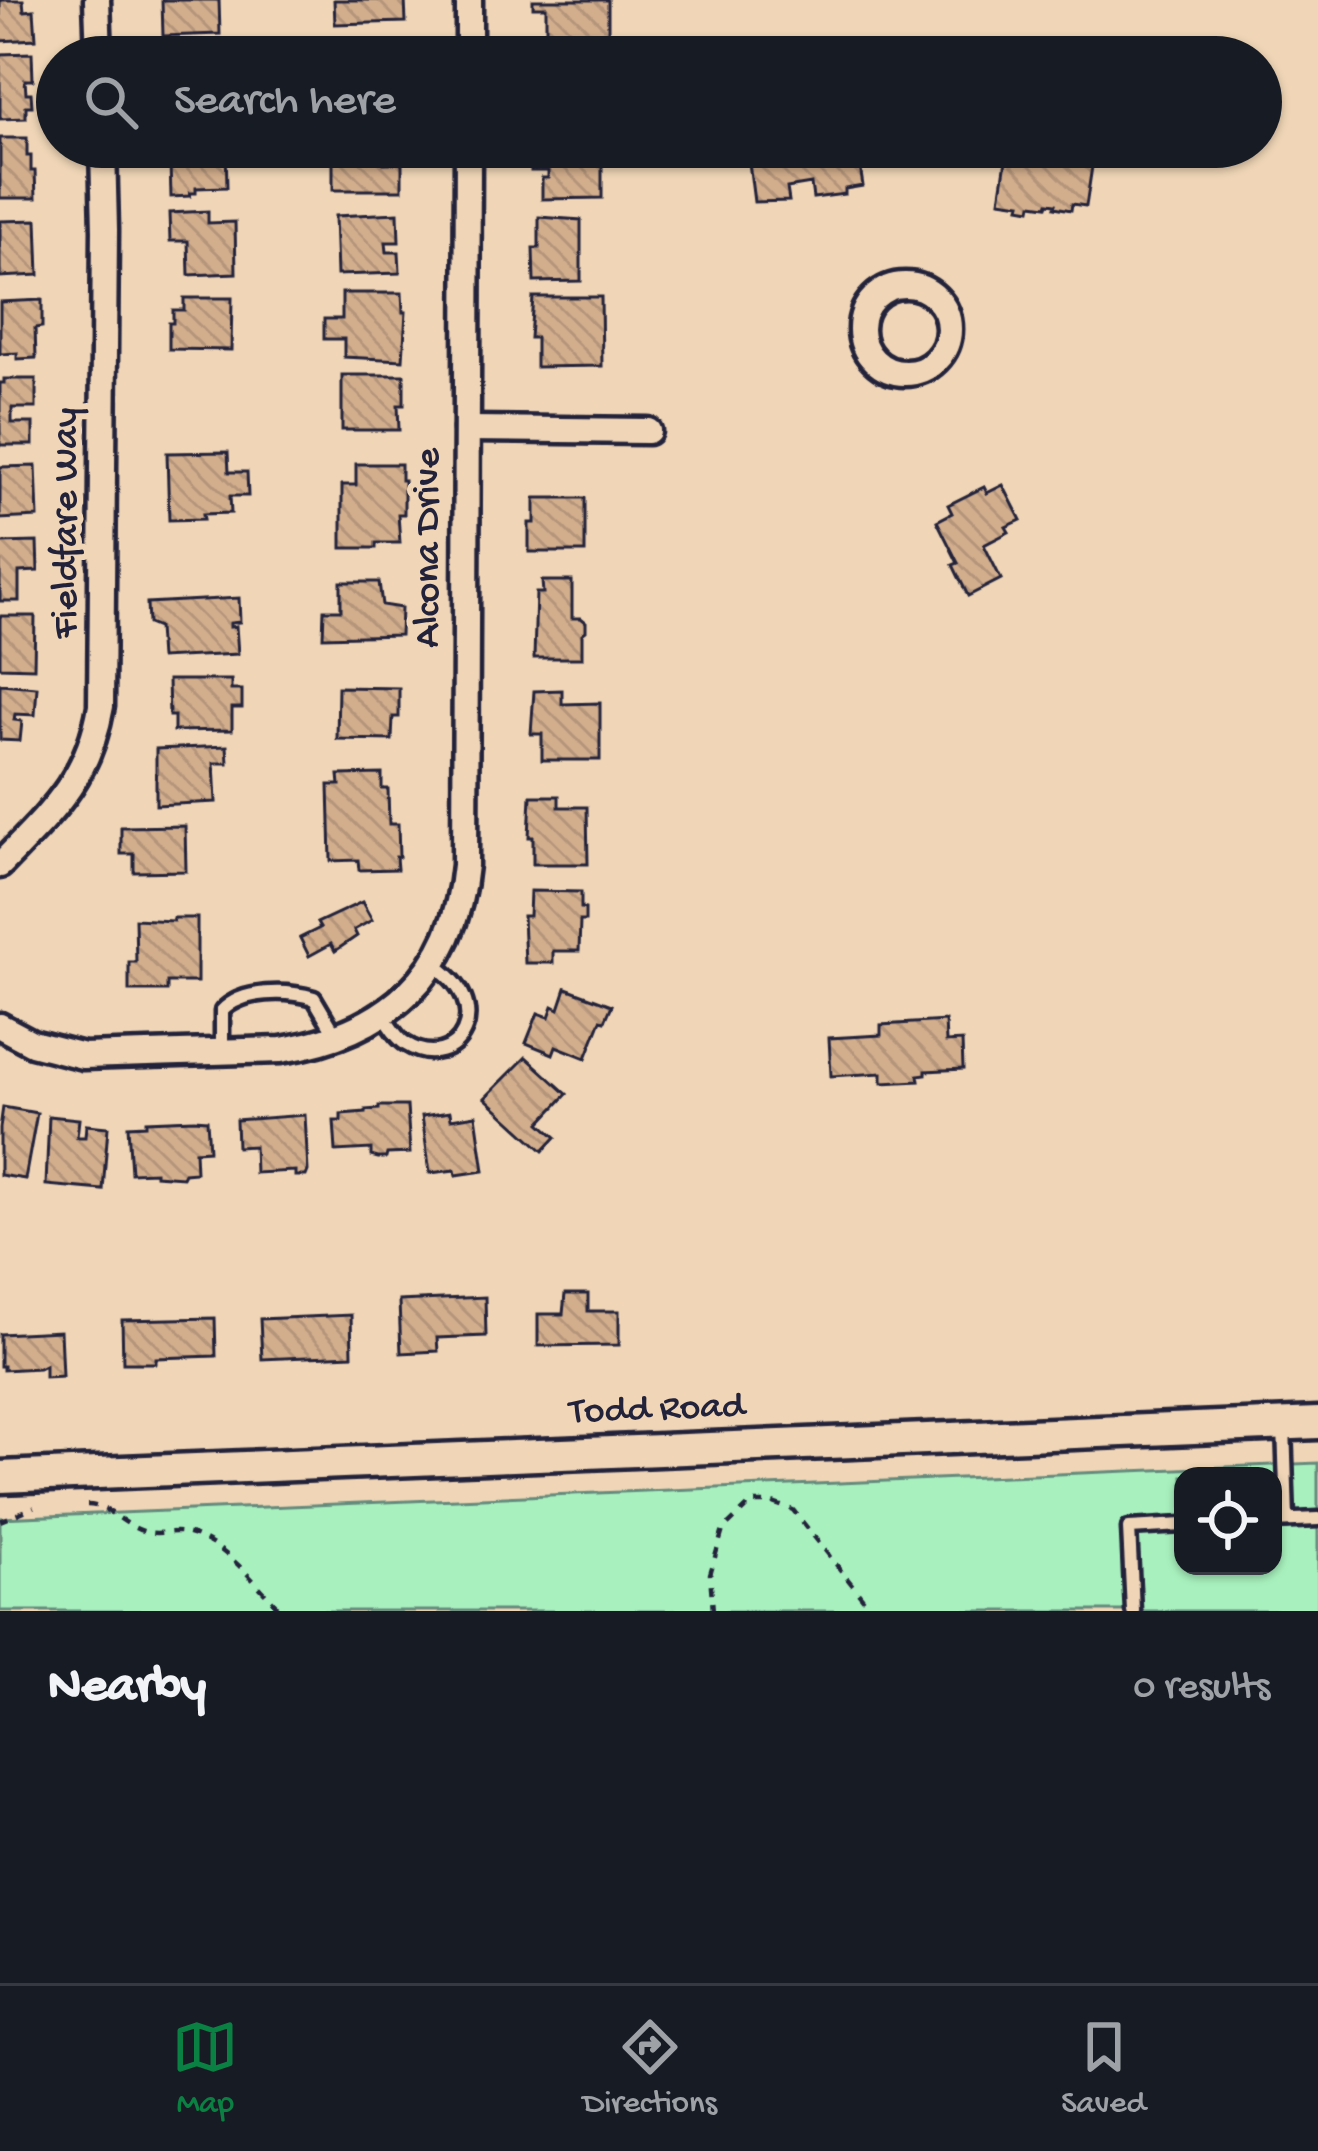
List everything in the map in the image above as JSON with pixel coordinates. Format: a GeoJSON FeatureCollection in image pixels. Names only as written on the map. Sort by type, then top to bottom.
{"type":"FeatureCollection","features":[{"type":"Feature","properties":{"kind":"street"},"geometry":{"type":"LineString","coordinates":[[97,0],[98,36]]}},
{"type":"Feature","properties":{"kind":"street"},"geometry":{"type":"LineString","coordinates":[[469,0],[469,36]]}},
{"type":"Feature","properties":{"kind":"street","name":"Fieldfare Way"},"geometry":{"type":"LineString","coordinates":[[0,865],[66,795],[88,757],[101,706],[103,168]]}},
{"type":"Feature","properties":{"kind":"street","name":"Alcona Drive"},"geometry":{"type":"LineString","coordinates":[[436,954],[459,903],[465,865],[469,168]]}},
{"type":"Feature","properties":{"kind":"street"},"geometry":{"type":"LineString","coordinates":[[467,429],[648,431]]}},
{"type":"Feature","properties":{"kind":"street"},"geometry":{"type":"LineString","coordinates":[[0,1026],[32,1043],[83,1056],[281,1050],[338,1038],[382,1015],[403,1000],[436,954]]}},
{"type":"Feature","properties":{"kind":"street","name":"Todd Road"},"geometry":{"type":"LineString","coordinates":[[0,1477],[1318,1423]]}},
{"type":"Feature","properties":{"kind":"lane"},"geometry":{"type":"LineString","coordinates":[[382,1015],[401,1041],[418,1049],[437,1051],[458,1041],[466,1028],[465,999],[436,954]]}},
{"type":"Feature","properties":{"kind":"lane"},"geometry":{"type":"LineString","coordinates":[[222,1052],[222,1011],[235,998],[248,995],[314,998],[338,1038]]}},
{"type":"Feature","properties":{"kind":"lane"},"geometry":{"type":"LineString","coordinates":[[1282,1467],[1283,1424]]}},
{"type":"Feature","properties":{"kind":"lane"},"geometry":{"type":"LineString","coordinates":[[1282,1521],[1318,1519]]}},
{"type":"Feature","properties":{"kind":"lane"},"geometry":{"type":"LineString","coordinates":[[1133,1611],[1129,1528],[1174,1526]]}},
{"type":"Feature","properties":{"kind":"path"},"geometry":{"type":"LineString","coordinates":[[713,1611],[710,1574],[724,1530],[751,1503],[794,1510],[873,1611]]}},
{"type":"Feature","properties":{"kind":"path"},"geometry":{"type":"LineString","coordinates":[[0,1521],[39,1505]]}},
{"type":"Feature","properties":{"kind":"path"},"geometry":{"type":"LineString","coordinates":[[80,1505],[101,1505],[146,1532],[186,1533],[216,1546],[281,1611]]}},
{"type":"Feature","properties":{"kind":"green space"},"geometry":{"type":"Polygon","coordinates":[[[1318,1463],[1318,1611],[0,1611],[0,1518],[1174,1469],[1174,1575],[1282,1575],[1282,1467],[1222,1467],[1318,1463]]]}},
{"type":"Feature","properties":{"kind":"building"},"geometry":{"type":"Polygon","coordinates":[[[0,0],[23,0],[24,11],[34,10],[36,39],[0,41],[0,0]]]}},
{"type":"Feature","properties":{"kind":"building"},"geometry":{"type":"Polygon","coordinates":[[[162,0],[219,0],[220,34],[163,36],[162,0]]]}},
{"type":"Feature","properties":{"kind":"building"},"geometry":{"type":"Polygon","coordinates":[[[334,0],[405,0],[406,22],[335,24],[334,0]]]}},
{"type":"Feature","properties":{"kind":"building"},"geometry":{"type":"Polygon","coordinates":[[[533,0],[608,0],[608,35],[546,35],[546,7],[533,7],[533,0]]]}},
{"type":"Feature","properties":{"kind":"building"},"geometry":{"type":"Polygon","coordinates":[[[32,53],[33,80],[25,80],[32,106],[26,106],[26,118],[0,119],[0,54],[32,53]]]}},
{"type":"Feature","properties":{"kind":"building"},"geometry":{"type":"Polygon","coordinates":[[[0,138],[27,138],[36,198],[0,198],[0,138]]]}},
{"type":"Feature","properties":{"kind":"building"},"geometry":{"type":"Polygon","coordinates":[[[170,168],[227,168],[227,187],[196,188],[190,196],[171,197],[170,168]]]}},
{"type":"Feature","properties":{"kind":"building"},"geometry":{"type":"Polygon","coordinates":[[[333,168],[402,168],[402,190],[333,190],[333,168]]]}},
{"type":"Feature","properties":{"kind":"building"},"geometry":{"type":"Polygon","coordinates":[[[602,168],[602,198],[542,199],[542,178],[548,178],[548,171],[531,171],[602,168]]]}},
{"type":"Feature","properties":{"kind":"building"},"geometry":{"type":"Polygon","coordinates":[[[750,168],[860,168],[863,186],[845,189],[845,194],[813,198],[811,184],[787,188],[789,201],[754,202],[750,168]]]}},
{"type":"Feature","properties":{"kind":"building"},"geometry":{"type":"Polygon","coordinates":[[[1005,168],[1092,168],[1086,206],[1072,204],[1071,210],[1048,203],[1032,204],[1031,209],[1000,200],[1005,168]]]}},
{"type":"Feature","properties":{"kind":"building"},"geometry":{"type":"Polygon","coordinates":[[[208,211],[208,223],[235,222],[236,273],[189,275],[188,241],[170,241],[169,213],[208,211]]]}},
{"type":"Feature","properties":{"kind":"building"},"geometry":{"type":"Polygon","coordinates":[[[398,213],[399,242],[386,242],[387,252],[399,252],[400,273],[337,275],[335,216],[398,213]]]}},
{"type":"Feature","properties":{"kind":"building"},"geometry":{"type":"Polygon","coordinates":[[[539,217],[581,220],[581,281],[534,282],[533,248],[539,248],[539,217]]]}},
{"type":"Feature","properties":{"kind":"building"},"geometry":{"type":"Polygon","coordinates":[[[37,220],[39,275],[0,277],[0,221],[37,220]]]}},
{"type":"Feature","properties":{"kind":"building"},"geometry":{"type":"Polygon","coordinates":[[[342,293],[402,293],[406,312],[403,360],[344,357],[344,339],[324,339],[324,319],[342,319],[342,293]]]}},
{"type":"Feature","properties":{"kind":"building"},"geometry":{"type":"Polygon","coordinates":[[[533,297],[601,297],[602,366],[536,367],[536,338],[530,338],[533,297]]]}},
{"type":"Feature","properties":{"kind":"building"},"geometry":{"type":"Polygon","coordinates":[[[184,298],[232,298],[231,350],[169,349],[169,323],[173,323],[173,310],[184,310],[184,298]]]}},
{"type":"Feature","properties":{"kind":"building"},"geometry":{"type":"Polygon","coordinates":[[[42,300],[42,327],[35,328],[36,358],[0,354],[0,302],[42,300]]]}},
{"type":"Feature","properties":{"kind":"building"},"geometry":{"type":"Polygon","coordinates":[[[342,375],[404,375],[399,430],[342,430],[342,375]]]}},
{"type":"Feature","properties":{"kind":"building"},"geometry":{"type":"Polygon","coordinates":[[[36,379],[36,408],[12,408],[12,423],[33,423],[33,445],[0,445],[0,383],[36,379]]]}},
{"type":"Feature","properties":{"kind":"building"},"geometry":{"type":"Polygon","coordinates":[[[228,452],[229,472],[247,472],[248,496],[230,496],[231,513],[169,520],[167,453],[228,452]]]}},
{"type":"Feature","properties":{"kind":"building"},"geometry":{"type":"Polygon","coordinates":[[[356,464],[401,464],[404,514],[398,514],[400,543],[342,548],[342,485],[356,485],[356,464]]]}},
{"type":"Feature","properties":{"kind":"building"},"geometry":{"type":"Polygon","coordinates":[[[36,466],[38,517],[0,519],[0,467],[36,466]]]}},
{"type":"Feature","properties":{"kind":"building"},"geometry":{"type":"Polygon","coordinates":[[[1003,485],[1021,520],[984,545],[1001,579],[968,596],[937,521],[952,513],[948,505],[984,487],[987,493],[1003,485]]]}},
{"type":"Feature","properties":{"kind":"building"},"geometry":{"type":"Polygon","coordinates":[[[535,498],[585,498],[585,552],[529,552],[535,498]]]}},
{"type":"Feature","properties":{"kind":"building"},"geometry":{"type":"Polygon","coordinates":[[[37,542],[38,571],[19,572],[19,601],[0,601],[0,543],[37,542]]]}},
{"type":"Feature","properties":{"kind":"building"},"geometry":{"type":"Polygon","coordinates":[[[542,581],[572,581],[572,618],[586,622],[582,658],[534,658],[536,593],[543,593],[542,581]]]}},
{"type":"Feature","properties":{"kind":"building"},"geometry":{"type":"Polygon","coordinates":[[[341,582],[379,582],[382,605],[401,608],[400,635],[323,637],[324,610],[341,610],[341,582]]]}},
{"type":"Feature","properties":{"kind":"building"},"geometry":{"type":"Polygon","coordinates":[[[239,598],[240,622],[230,623],[236,626],[238,654],[160,658],[158,628],[148,624],[147,603],[239,598]]]}},
{"type":"Feature","properties":{"kind":"building"},"geometry":{"type":"Polygon","coordinates":[[[0,616],[35,616],[34,668],[0,667],[0,616]]]}},
{"type":"Feature","properties":{"kind":"building"},"geometry":{"type":"Polygon","coordinates":[[[168,680],[231,680],[231,690],[242,690],[242,708],[232,708],[232,730],[174,731],[168,680]]]}},
{"type":"Feature","properties":{"kind":"building"},"geometry":{"type":"Polygon","coordinates":[[[0,684],[37,687],[35,715],[15,714],[14,720],[22,721],[20,741],[0,740],[0,684]]]}},
{"type":"Feature","properties":{"kind":"building"},"geometry":{"type":"Polygon","coordinates":[[[338,687],[399,688],[399,717],[393,717],[392,740],[337,739],[338,687]]]}},
{"type":"Feature","properties":{"kind":"building"},"geometry":{"type":"Polygon","coordinates":[[[562,690],[562,704],[600,703],[600,760],[542,760],[542,734],[531,734],[534,691],[562,690]]]}},
{"type":"Feature","properties":{"kind":"building"},"geometry":{"type":"Polygon","coordinates":[[[227,746],[228,763],[214,763],[216,802],[156,805],[156,749],[227,746]]]}},
{"type":"Feature","properties":{"kind":"building"},"geometry":{"type":"Polygon","coordinates":[[[382,774],[382,789],[388,789],[389,824],[398,824],[397,869],[359,870],[358,860],[331,861],[329,785],[340,785],[339,775],[382,774]]]}},
{"type":"Feature","properties":{"kind":"building"},"geometry":{"type":"Polygon","coordinates":[[[531,796],[559,796],[559,807],[587,807],[588,864],[533,864],[531,796]]]}},
{"type":"Feature","properties":{"kind":"building"},"geometry":{"type":"Polygon","coordinates":[[[185,826],[186,871],[134,872],[134,854],[121,854],[121,827],[185,826]]]}},
{"type":"Feature","properties":{"kind":"building"},"geometry":{"type":"Polygon","coordinates":[[[530,891],[581,892],[585,921],[580,921],[579,951],[553,951],[553,963],[525,963],[523,916],[529,916],[530,891]]]}},
{"type":"Feature","properties":{"kind":"building"},"geometry":{"type":"Polygon","coordinates":[[[362,902],[372,920],[354,930],[357,936],[335,951],[331,944],[309,956],[300,938],[320,928],[317,923],[362,902]]]}},
{"type":"Feature","properties":{"kind":"building"},"geometry":{"type":"Polygon","coordinates":[[[197,918],[197,982],[167,982],[167,991],[129,991],[129,962],[136,962],[135,919],[197,918]]]}},
{"type":"Feature","properties":{"kind":"building"},"geometry":{"type":"Polygon","coordinates":[[[566,988],[612,1005],[586,1058],[556,1046],[553,1054],[526,1043],[538,1013],[549,1017],[553,1006],[559,1009],[566,988]]]}},
{"type":"Feature","properties":{"kind":"building"},"geometry":{"type":"Polygon","coordinates":[[[945,1021],[946,1042],[962,1041],[963,1069],[926,1071],[918,1075],[919,1081],[882,1083],[882,1073],[831,1076],[829,1038],[881,1035],[881,1025],[945,1021]]]}},
{"type":"Feature","properties":{"kind":"building"},"geometry":{"type":"Polygon","coordinates":[[[526,1057],[567,1094],[540,1123],[556,1137],[543,1151],[485,1098],[526,1057]]]}},
{"type":"Feature","properties":{"kind":"building"},"geometry":{"type":"Polygon","coordinates":[[[407,1106],[410,1153],[378,1158],[371,1156],[371,1149],[336,1151],[334,1121],[341,1121],[341,1114],[407,1106]]]}},
{"type":"Feature","properties":{"kind":"building"},"geometry":{"type":"Polygon","coordinates":[[[3,1107],[37,1113],[25,1179],[0,1175],[3,1107]]]}},
{"type":"Feature","properties":{"kind":"building"},"geometry":{"type":"Polygon","coordinates":[[[450,1112],[451,1119],[476,1115],[484,1171],[430,1173],[422,1116],[450,1112]]]}},
{"type":"Feature","properties":{"kind":"building"},"geometry":{"type":"Polygon","coordinates":[[[305,1115],[306,1176],[295,1176],[295,1171],[255,1173],[254,1146],[237,1147],[236,1120],[305,1115]]]}},
{"type":"Feature","properties":{"kind":"building"},"geometry":{"type":"Polygon","coordinates":[[[49,1116],[79,1119],[77,1137],[85,1137],[86,1125],[108,1127],[103,1190],[46,1185],[49,1116]]]}},
{"type":"Feature","properties":{"kind":"building"},"geometry":{"type":"Polygon","coordinates":[[[207,1120],[209,1150],[195,1151],[196,1172],[182,1177],[131,1173],[128,1126],[207,1120]]]}},
{"type":"Feature","properties":{"kind":"building"},"geometry":{"type":"Polygon","coordinates":[[[565,1294],[588,1294],[588,1311],[619,1311],[619,1345],[538,1346],[538,1314],[563,1314],[565,1294]]]}},
{"type":"Feature","properties":{"kind":"building"},"geometry":{"type":"Polygon","coordinates":[[[485,1297],[486,1336],[437,1338],[438,1351],[401,1353],[399,1301],[485,1297]]]}},
{"type":"Feature","properties":{"kind":"building"},"geometry":{"type":"Polygon","coordinates":[[[351,1315],[352,1355],[262,1359],[260,1319],[351,1315]]]}},
{"type":"Feature","properties":{"kind":"building"},"geometry":{"type":"Polygon","coordinates":[[[215,1318],[216,1356],[123,1363],[122,1320],[215,1318]]]}},
{"type":"Feature","properties":{"kind":"building"},"geometry":{"type":"Polygon","coordinates":[[[60,1331],[62,1376],[45,1377],[45,1365],[3,1370],[0,1366],[0,1334],[60,1331]]]}}]}
